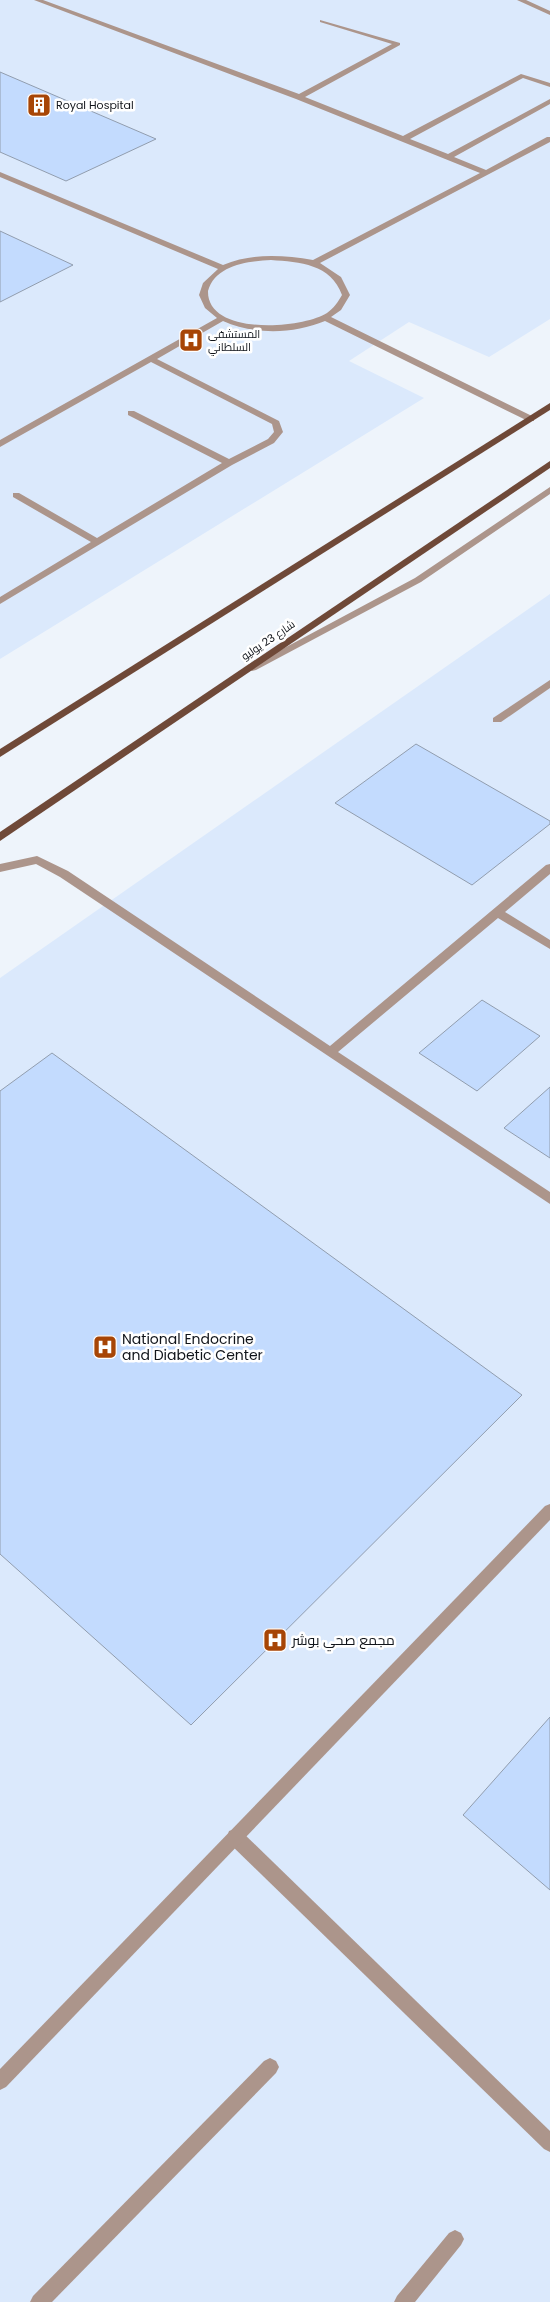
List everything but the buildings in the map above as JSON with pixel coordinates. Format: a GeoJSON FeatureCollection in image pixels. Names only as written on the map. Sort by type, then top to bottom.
{"type":"FeatureCollection","features":[{"type":"Feature","properties":{"kind":"main road"},"geometry":{"type":"LineString","coordinates":[[0,754],[550,406]]}},
{"type":"Feature","properties":{"kind":"main road","name":"شارع 23 يوليو"},"geometry":{"type":"LineString","coordinates":[[0,837],[550,464]]}},
{"type":"Feature","properties":{"kind":"street"},"geometry":{"type":"LineString","coordinates":[[37,0],[300,97],[485,172]]}},
{"type":"Feature","properties":{"kind":"street"},"geometry":{"type":"LineString","coordinates":[[520,0],[550,13]]}},
{"type":"Feature","properties":{"kind":"street"},"geometry":{"type":"LineString","coordinates":[[300,97],[398,44],[322,21]]}},
{"type":"Feature","properties":{"kind":"street"},"geometry":{"type":"LineString","coordinates":[[404,139],[523,75],[550,85]]}},
{"type":"Feature","properties":{"kind":"street"},"geometry":{"type":"LineString","coordinates":[[449,157],[550,101]]}},
{"type":"Feature","properties":{"kind":"street"},"geometry":{"type":"LineString","coordinates":[[314,264],[550,139]]}},
{"type":"Feature","properties":{"kind":"street"},"geometry":{"type":"LineString","coordinates":[[0,174],[223,268]]}},
{"type":"Feature","properties":{"kind":"street"},"geometry":{"type":"LineString","coordinates":[[291,258],[314,264],[332,272],[342,283],[346,295],[340,307],[326,318],[307,324],[264,328],[242,325],[223,318],[210,309],[204,299],[204,288],[211,277],[223,268],[243,261],[291,258]]}},
{"type":"Feature","properties":{"kind":"street"},"geometry":{"type":"LineString","coordinates":[[0,444],[223,318]]}},
{"type":"Feature","properties":{"kind":"street"},"geometry":{"type":"LineString","coordinates":[[326,318],[531,419]]}},
{"type":"Feature","properties":{"kind":"street"},"geometry":{"type":"LineString","coordinates":[[0,602],[229,463],[271,441],[279,432],[276,423],[151,359]]}},
{"type":"Feature","properties":{"kind":"street"},"geometry":{"type":"LineString","coordinates":[[131,413],[229,463]]}},
{"type":"Feature","properties":{"kind":"street"},"geometry":{"type":"LineString","coordinates":[[241,674],[418,580],[550,490]]}},
{"type":"Feature","properties":{"kind":"street"},"geometry":{"type":"LineString","coordinates":[[16,495],[97,542]]}},
{"type":"Feature","properties":{"kind":"street"},"geometry":{"type":"LineString","coordinates":[[497,720],[550,683]]}},
{"type":"Feature","properties":{"kind":"street"},"geometry":{"type":"LineString","coordinates":[[0,868],[38,860],[64,874],[550,1199]]}},
{"type":"Feature","properties":{"kind":"street"},"geometry":{"type":"LineString","coordinates":[[330,1052],[550,868]]}},
{"type":"Feature","properties":{"kind":"street"},"geometry":{"type":"LineString","coordinates":[[497,912],[550,945]]}},
{"type":"Feature","properties":{"kind":"street"},"geometry":{"type":"LineString","coordinates":[[0,2081],[550,1510]]}},
{"type":"Feature","properties":{"kind":"street"},"geometry":{"type":"LineString","coordinates":[[234,1838],[550,2143]]}},
{"type":"Feature","properties":{"kind":"street"},"geometry":{"type":"LineString","coordinates":[[39,2302],[270,2067]]}},
{"type":"Feature","properties":{"kind":"street"},"geometry":{"type":"LineString","coordinates":[[403,2302],[455,2239]]}},
{"type":"Feature","properties":{"kind":"shaded area","name":"المستشفى السلطاني"},"geometry":{"type":"Polygon","coordinates":[[[0,0],[550,0],[550,319],[489,357],[409,322],[349,361],[424,398],[0,659],[0,0]]]}},
{"type":"Feature","properties":{"kind":"shaded area","name":"مجمع صحي بوشر"},"geometry":{"type":"Polygon","coordinates":[[[550,594],[550,2302],[0,2302],[0,978],[550,594]]]}},
{"type":"Feature","properties":{"kind":"place","name":"Royal Hospital"},"geometry":{"type":"Point","coordinates":[39,105]}},
{"type":"Feature","properties":{"kind":"place","name":"المستشفى السلطاني"},"geometry":{"type":"Point","coordinates":[191,340]}},
{"type":"Feature","properties":{"kind":"place","name":"National Endocrine and Diabetic Center"},"geometry":{"type":"Point","coordinates":[105,1347]}},
{"type":"Feature","properties":{"kind":"place","name":"مجمع صحي بوشر"},"geometry":{"type":"Point","coordinates":[275,1640]}}]}
